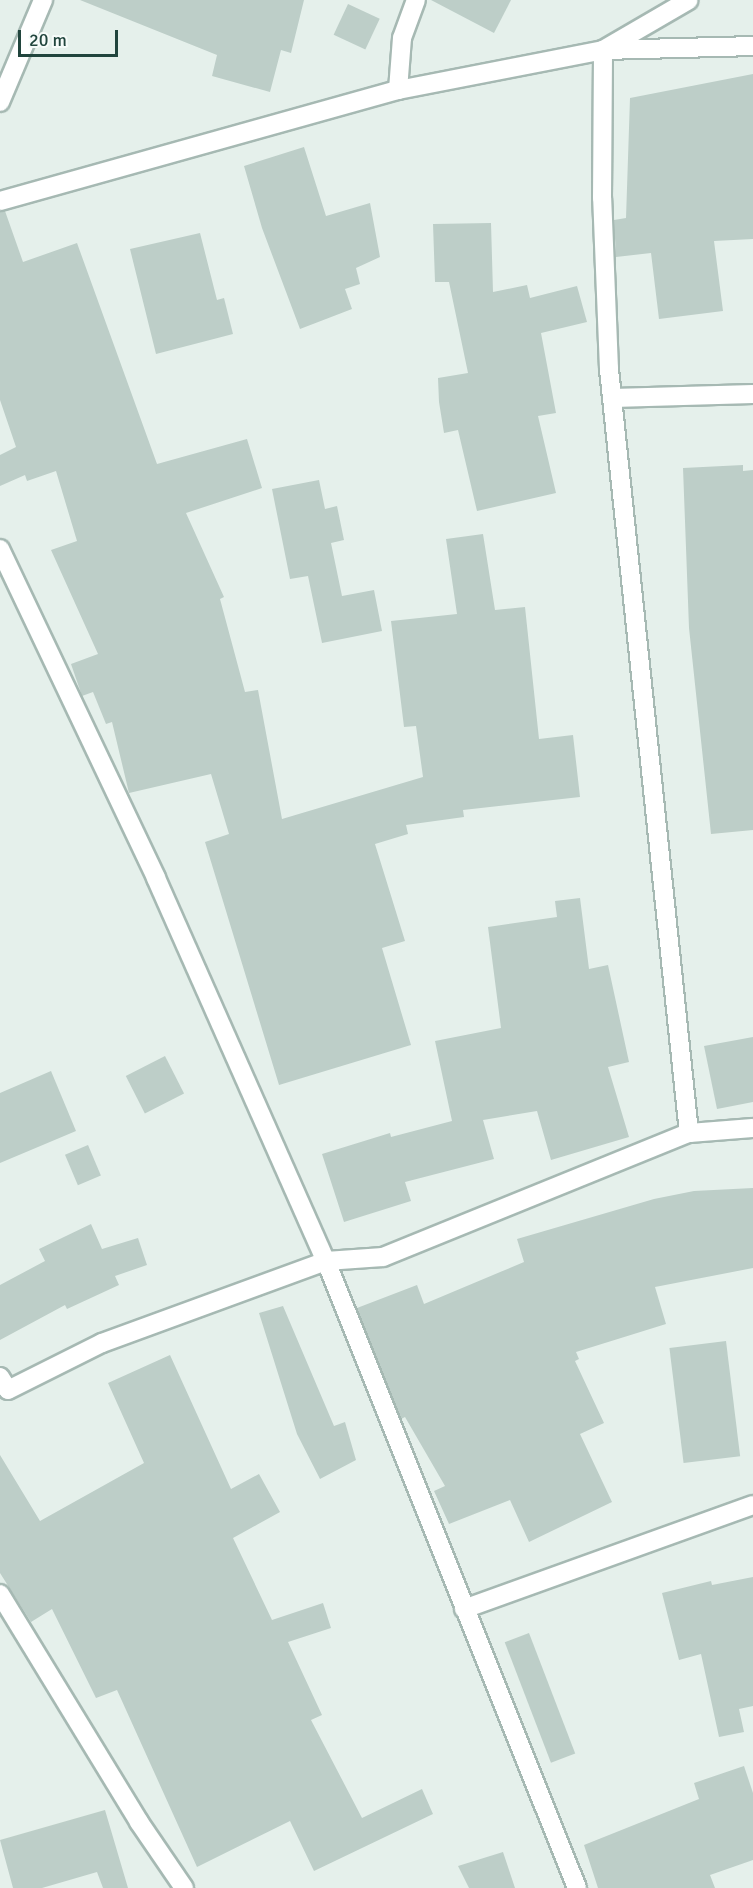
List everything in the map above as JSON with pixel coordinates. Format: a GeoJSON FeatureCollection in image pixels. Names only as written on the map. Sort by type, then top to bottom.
{"type":"FeatureCollection","features":[{"type":"Feature","properties":{"kind":"street"},"geometry":{"type":"LineString","coordinates":[[0,102],[43,0]]}},
{"type":"Feature","properties":{"kind":"street"},"geometry":{"type":"LineString","coordinates":[[398,90],[402,38],[416,0]]}},
{"type":"Feature","properties":{"kind":"street"},"geometry":{"type":"LineString","coordinates":[[603,50],[689,0]]}},
{"type":"Feature","properties":{"kind":"street"},"geometry":{"type":"LineString","coordinates":[[0,201],[398,90],[603,50],[753,46]]}},
{"type":"Feature","properties":{"kind":"street"},"geometry":{"type":"LineString","coordinates":[[603,50],[602,198],[613,399],[689,1133]]}},
{"type":"Feature","properties":{"kind":"street"},"geometry":{"type":"LineString","coordinates":[[613,399],[753,394]]}},
{"type":"Feature","properties":{"kind":"street"},"geometry":{"type":"LineString","coordinates":[[0,549],[156,878],[326,1261],[577,1888]]}},
{"type":"Feature","properties":{"kind":"street"},"geometry":{"type":"LineString","coordinates":[[3,1387],[102,1343],[326,1261],[383,1257],[689,1133],[753,1128]]}},
{"type":"Feature","properties":{"kind":"street"},"geometry":{"type":"LineString","coordinates":[[464,1609],[753,1505]]}},
{"type":"Feature","properties":{"kind":"street"},"geometry":{"type":"LineString","coordinates":[[0,1594],[139,1822],[184,1888]]}},
{"type":"Feature","properties":{"kind":"building"},"geometry":{"type":"Polygon","coordinates":[[[80,0],[304,0],[291,53],[281,50],[270,92],[212,76],[217,55],[80,0]]]}},
{"type":"Feature","properties":{"kind":"building"},"geometry":{"type":"Polygon","coordinates":[[[431,0],[511,0],[494,33],[431,0]]]}},
{"type":"Feature","properties":{"kind":"building"},"geometry":{"type":"Polygon","coordinates":[[[348,4],[380,19],[365,50],[334,35],[348,4]]]}},
{"type":"Feature","properties":{"kind":"building"},"geometry":{"type":"Polygon","coordinates":[[[753,74],[753,239],[714,241],[723,311],[659,319],[651,253],[616,257],[614,220],[626,218],[630,98],[753,74]]]}},
{"type":"Feature","properties":{"kind":"building"},"geometry":{"type":"Polygon","coordinates":[[[304,147],[326,216],[370,203],[380,257],[356,268],[360,284],[345,289],[352,309],[300,329],[262,228],[244,166],[304,147]]]}},
{"type":"Feature","properties":{"kind":"building"},"geometry":{"type":"Polygon","coordinates":[[[5,211],[23,262],[77,243],[157,464],[247,439],[262,488],[186,513],[224,597],[220,599],[245,692],[258,690],[282,819],[423,777],[416,726],[404,727],[391,621],[457,614],[446,539],[483,534],[495,610],[525,607],[539,739],[573,735],[580,797],[463,810],[464,817],[406,825],[408,834],[375,844],[405,941],[382,948],[411,1045],[279,1085],[205,842],[229,834],[211,774],[129,793],[112,722],[106,724],[93,692],[82,696],[71,664],[98,654],[51,550],[77,541],[56,471],[27,481],[25,475],[0,486],[0,455],[16,447],[0,400],[0,212],[5,211]]]}},
{"type":"Feature","properties":{"kind":"building"},"geometry":{"type":"Polygon","coordinates":[[[491,223],[493,292],[527,285],[530,298],[577,286],[587,322],[541,333],[556,413],[538,416],[556,493],[477,511],[458,430],[444,433],[439,402],[438,378],[468,373],[449,282],[435,282],[433,224],[491,223]]]}},
{"type":"Feature","properties":{"kind":"building"},"geometry":{"type":"Polygon","coordinates":[[[200,233],[217,300],[224,298],[233,334],[156,354],[130,249],[200,233]]]}},
{"type":"Feature","properties":{"kind":"building"},"geometry":{"type":"Polygon","coordinates":[[[743,465],[743,471],[753,470],[753,830],[711,834],[689,628],[683,468],[743,465]]]}},
{"type":"Feature","properties":{"kind":"building"},"geometry":{"type":"Polygon","coordinates":[[[319,480],[325,509],[337,506],[344,540],[331,543],[342,596],[374,590],[382,631],[322,643],[308,576],[290,579],[272,489],[319,480]]]}},
{"type":"Feature","properties":{"kind":"building"},"geometry":{"type":"Polygon","coordinates":[[[580,898],[589,969],[608,965],[629,1062],[608,1067],[629,1137],[551,1160],[537,1111],[483,1120],[494,1159],[405,1182],[411,1201],[344,1222],[322,1154],[390,1133],[391,1137],[452,1121],[435,1041],[501,1028],[488,927],[557,917],[555,901],[580,898]]]}},
{"type":"Feature","properties":{"kind":"building"},"geometry":{"type":"Polygon","coordinates":[[[753,1037],[753,1102],[717,1109],[704,1046],[753,1037]]]}},
{"type":"Feature","properties":{"kind":"building"},"geometry":{"type":"Polygon","coordinates":[[[165,1056],[184,1093],[145,1113],[126,1076],[165,1056]]]}},
{"type":"Feature","properties":{"kind":"building"},"geometry":{"type":"Polygon","coordinates":[[[51,1071],[76,1131],[0,1163],[0,1093],[51,1071]]]}},
{"type":"Feature","properties":{"kind":"building"},"geometry":{"type":"Polygon","coordinates":[[[88,1145],[101,1175],[78,1185],[65,1155],[88,1145]]]}},
{"type":"Feature","properties":{"kind":"building"},"geometry":{"type":"Polygon","coordinates":[[[753,1188],[753,1268],[655,1287],[666,1324],[576,1352],[579,1359],[575,1361],[604,1423],[580,1434],[612,1502],[529,1542],[510,1500],[449,1524],[434,1491],[445,1486],[405,1417],[401,1419],[357,1308],[417,1285],[424,1304],[524,1262],[517,1239],[654,1199],[694,1191],[753,1188]]]}},
{"type":"Feature","properties":{"kind":"building"},"geometry":{"type":"Polygon","coordinates":[[[91,1224],[102,1249],[138,1238],[147,1265],[115,1276],[119,1285],[67,1309],[65,1305],[0,1340],[0,1285],[45,1261],[39,1249],[91,1224]]]}},
{"type":"Feature","properties":{"kind":"building"},"geometry":{"type":"Polygon","coordinates":[[[283,1306],[334,1426],[345,1422],[356,1460],[320,1479],[297,1434],[259,1313],[283,1306]]]}},
{"type":"Feature","properties":{"kind":"building"},"geometry":{"type":"Polygon","coordinates":[[[726,1341],[740,1456],[684,1463],[669,1348],[726,1341]]]}},
{"type":"Feature","properties":{"kind":"building"},"geometry":{"type":"Polygon","coordinates":[[[170,1355],[231,1489],[259,1474],[280,1512],[233,1538],[272,1620],[323,1603],[331,1628],[288,1642],[322,1715],[311,1720],[362,1818],[422,1789],[433,1814],[314,1871],[290,1821],[197,1867],[117,1690],[96,1698],[52,1609],[31,1622],[0,1573],[0,1455],[40,1521],[144,1463],[108,1383],[170,1355]]]}},
{"type":"Feature","properties":{"kind":"building"},"geometry":{"type":"Polygon","coordinates":[[[753,1577],[753,1706],[739,1709],[744,1732],[719,1737],[701,1654],[679,1660],[662,1593],[711,1581],[712,1585],[753,1577]]]}},
{"type":"Feature","properties":{"kind":"building"},"geometry":{"type":"Polygon","coordinates":[[[529,1633],[575,1753],[551,1763],[505,1642],[529,1633]]]}},
{"type":"Feature","properties":{"kind":"building"},"geometry":{"type":"Polygon","coordinates":[[[744,1766],[753,1793],[753,1860],[710,1875],[715,1888],[598,1888],[584,1845],[699,1799],[694,1783],[744,1766]]]}},
{"type":"Feature","properties":{"kind":"building"},"geometry":{"type":"Polygon","coordinates":[[[105,1810],[128,1888],[103,1888],[97,1872],[42,1888],[13,1888],[0,1840],[105,1810]]]}},
{"type":"Feature","properties":{"kind":"building"},"geometry":{"type":"Polygon","coordinates":[[[503,1852],[515,1888],[469,1888],[458,1866],[503,1852]]]}}]}
